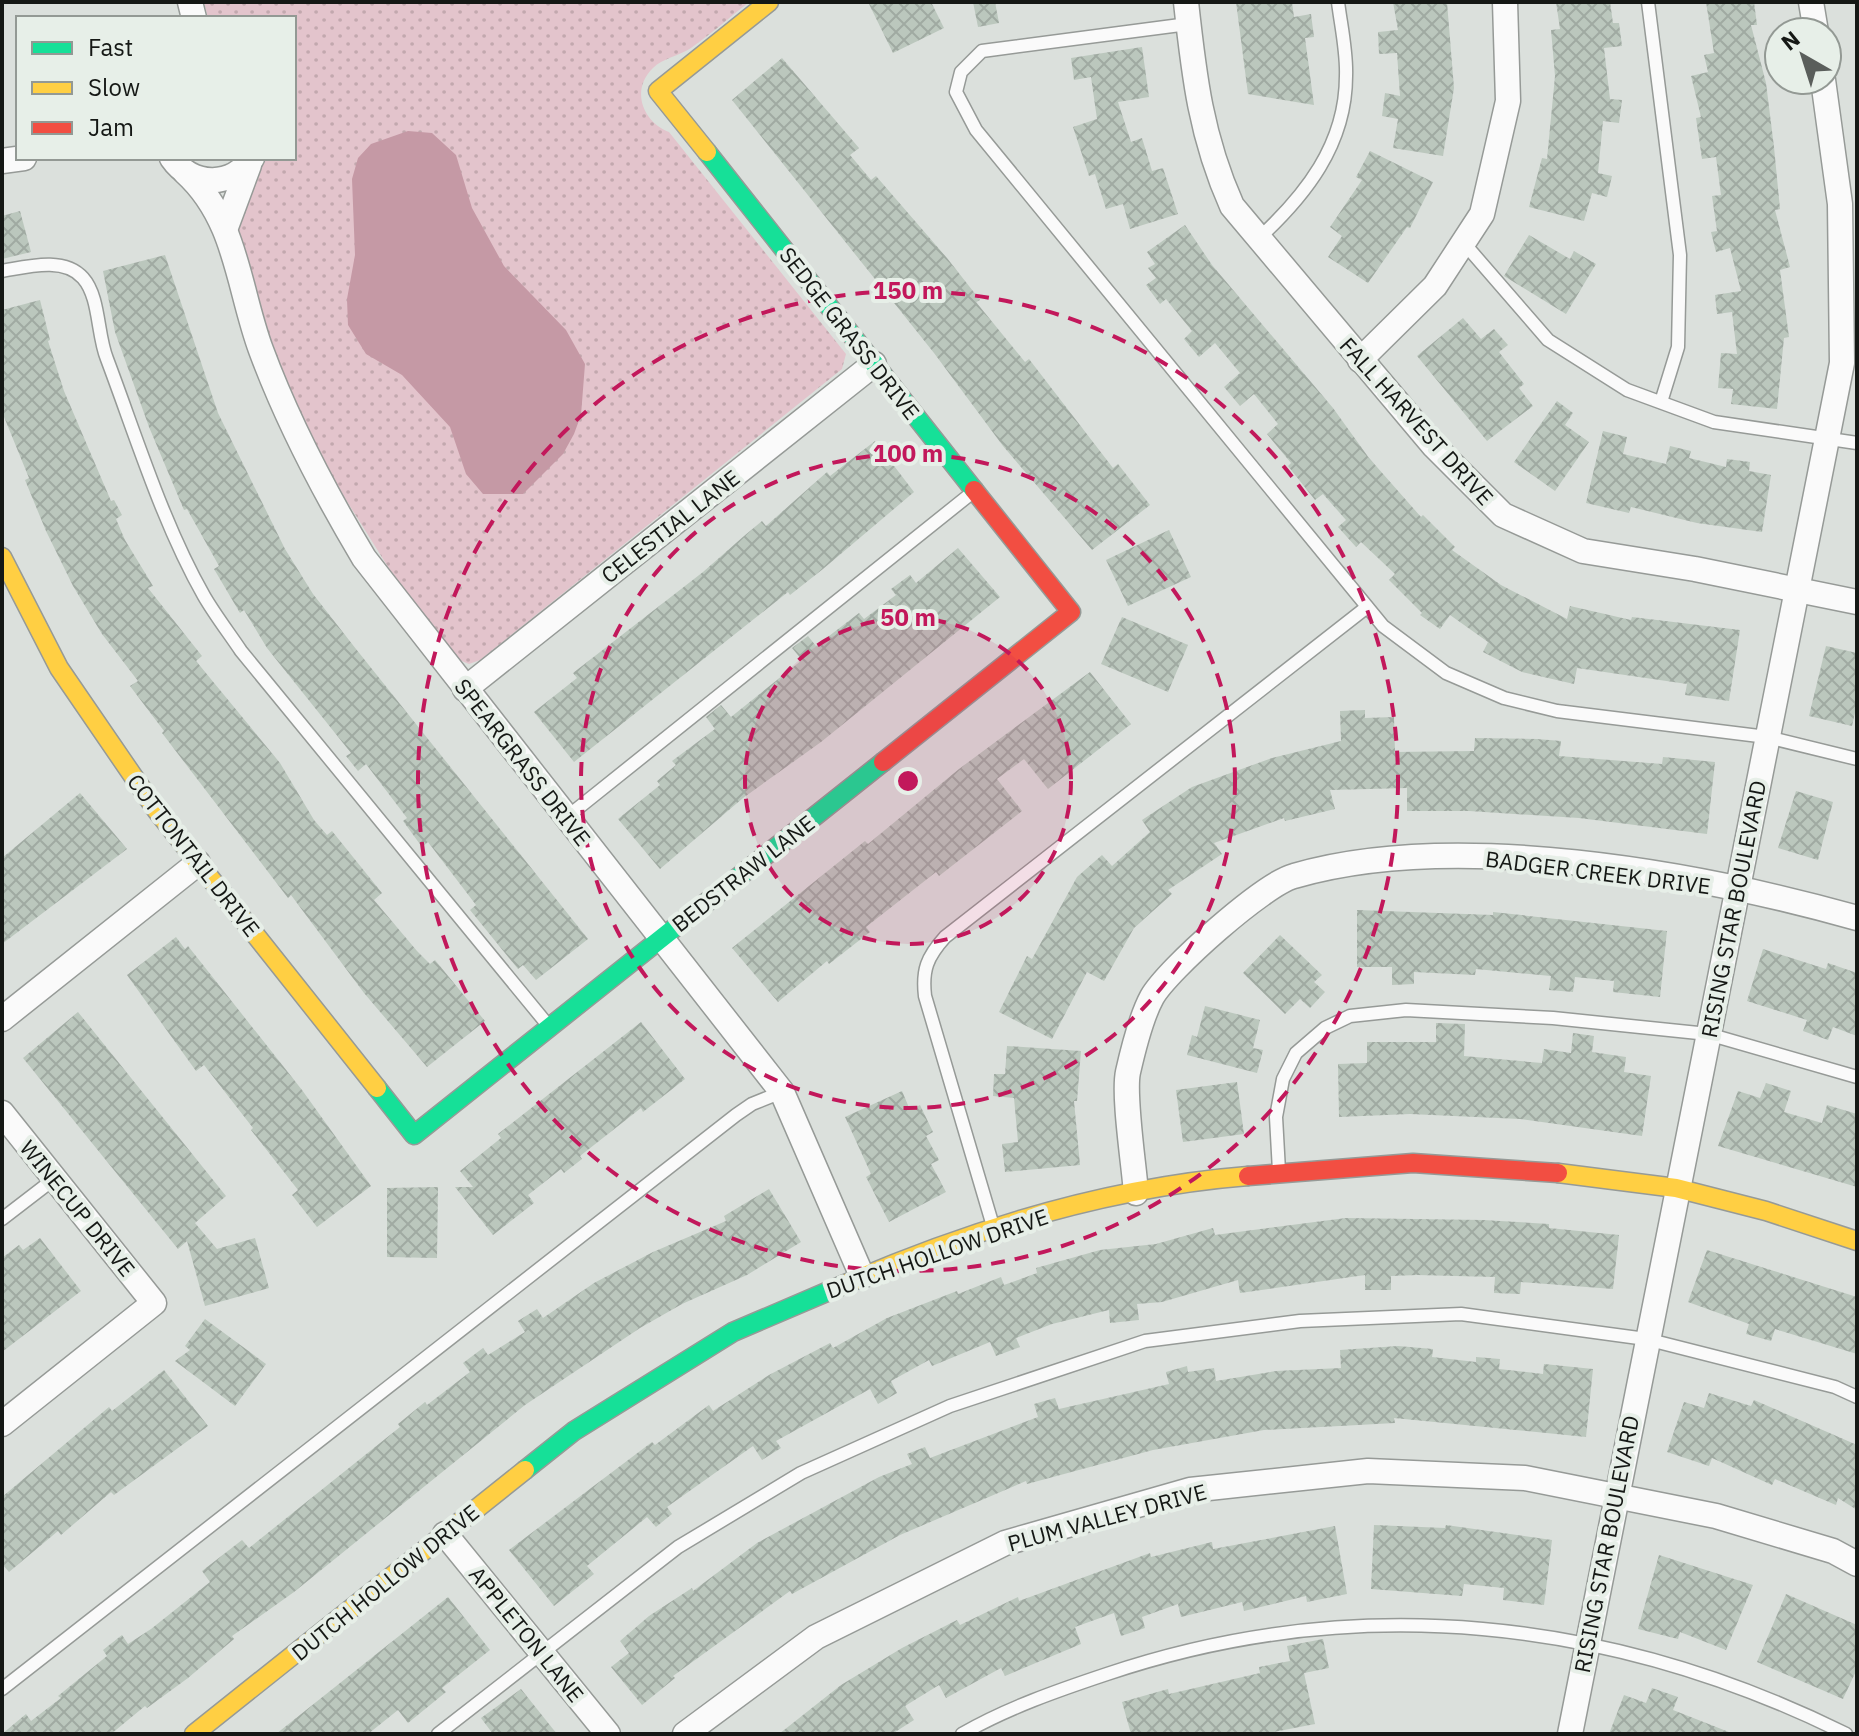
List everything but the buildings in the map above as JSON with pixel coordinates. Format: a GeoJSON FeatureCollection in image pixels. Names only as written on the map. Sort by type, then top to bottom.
{"type":"FeatureCollection","features":[{"type":"Feature","properties":{"kind":"street","name":"SEDGE GRASS DRIVE"},"geometry":{"type":"LineString","coordinates":[[769,2],[658,91],[1071,612]]}},
{"type":"Feature","properties":{"kind":"street"},"geometry":{"type":"LineString","coordinates":[[1360,360],[1435,286],[1482,214],[1508,101],[1505,2]]}},
{"type":"Feature","properties":{"kind":"street","name":"FALL HARVEST DRIVE"},"geometry":{"type":"LineString","coordinates":[[1187,13],[1201,123],[1215,169],[1232,206],[1257,240],[1434,446],[1503,515],[1583,551],[1857,602]]}},
{"type":"Feature","properties":{"kind":"street","name":"RISING STAR BOULEVARD"},"geometry":{"type":"LineString","coordinates":[[1570,1734],[1615,1494],[1842,363],[1849,299],[1825,96]]}},
{"type":"Feature","properties":{"kind":"street"},"geometry":{"type":"LineString","coordinates":[[174,164],[200,179],[223,179],[238,173],[251,160]]}},
{"type":"Feature","properties":{"kind":"street"},"geometry":{"type":"LineString","coordinates":[[226,227],[252,160]]}},
{"type":"Feature","properties":{"kind":"street","name":"SPEARGRASS DRIVE"},"geometry":{"type":"LineString","coordinates":[[174,164],[200,187],[226,227],[260,349],[319,483],[364,558],[782,1092],[862,1276]]}},
{"type":"Feature","properties":{"kind":"street","name":"CELESTIAL LANE"},"geometry":{"type":"LineString","coordinates":[[465,689],[874,364]]}},
{"type":"Feature","properties":{"kind":"street","name":"COTTONTAIL DRIVE"},"geometry":{"type":"LineString","coordinates":[[2,557],[59,668],[157,811],[414,1135]]}},
{"type":"Feature","properties":{"kind":"street","name":"BEDSTRAW LANE"},"geometry":{"type":"LineString","coordinates":[[414,1135],[1071,612]]}},
{"type":"Feature","properties":{"kind":"street","name":"BADGER CREEK DRIVE"},"geometry":{"type":"LineString","coordinates":[[1136,1193],[1127,1075],[1152,997],[1210,933],[1290,876],[1388,856],[1524,859],[1633,871],[1737,889],[1857,918]]}},
{"type":"Feature","properties":{"kind":"street"},"geometry":{"type":"LineString","coordinates":[[2,1019],[198,863]]}},
{"type":"Feature","properties":{"kind":"street","name":"WINECUP DRIVE"},"geometry":{"type":"LineString","coordinates":[[2,1113],[154,1303],[2,1424]]}},
{"type":"Feature","properties":{"kind":"street","name":"DUTCH HOLLOW DRIVE"},"geometry":{"type":"LineString","coordinates":[[194,1734],[574,1431],[733,1332],[862,1276],[994,1229],[1188,1181],[1413,1163],[1543,1171],[1676,1188],[1766,1211],[1857,1241]]}},
{"type":"Feature","properties":{"kind":"street","name":"PLUM VALLEY DRIVE"},"geometry":{"type":"LineString","coordinates":[[685,1734],[816,1637],[1005,1543],[1190,1490],[1368,1471],[1525,1478],[1716,1516],[1833,1551],[1857,1564]]}},
{"type":"Feature","properties":{"kind":"street","name":"APPLETON LANE"},"geometry":{"type":"LineString","coordinates":[[445,1534],[608,1734]]}},
{"type":"Feature","properties":{"kind":"lane"},"geometry":{"type":"LineString","coordinates":[[1257,240],[1313,182],[1332,145],[1347,75],[1338,2]]}},
{"type":"Feature","properties":{"kind":"lane"},"geometry":{"type":"LineString","coordinates":[[1648,2],[1680,255],[1678,347],[1661,402]]}},
{"type":"Feature","properties":{"kind":"lane"},"geometry":{"type":"LineString","coordinates":[[1187,13],[982,51],[970,61],[956,81],[956,92],[976,130],[1383,626],[1446,673],[1504,698],[1557,711],[1767,737],[1857,759]]}},
{"type":"Feature","properties":{"kind":"lane"},"geometry":{"type":"LineString","coordinates":[[1463,242],[1548,340],[1627,390],[1714,422],[1827,436],[1857,443]]}},
{"type":"Feature","properties":{"kind":"lane"},"geometry":{"type":"LineString","coordinates":[[2,271],[41,264],[66,267],[83,277],[91,293],[100,342],[156,489],[204,594],[241,651],[549,1027]]}},
{"type":"Feature","properties":{"kind":"lane"},"geometry":{"type":"LineString","coordinates":[[567,817],[975,491]]}},
{"type":"Feature","properties":{"kind":"lane"},"geometry":{"type":"LineString","coordinates":[[994,1229],[925,996],[923,974],[928,959],[945,937],[1367,607]]}},
{"type":"Feature","properties":{"kind":"lane"},"geometry":{"type":"LineString","coordinates":[[1280,1174],[1276,1117],[1283,1079],[1296,1053],[1325,1028],[1350,1016],[1406,1010],[1553,1018],[1708,1034],[1857,1077]]}},
{"type":"Feature","properties":{"kind":"lane"},"geometry":{"type":"LineString","coordinates":[[2,1689],[736,1115],[752,1104],[782,1092]]}},
{"type":"Feature","properties":{"kind":"lane"},"geometry":{"type":"LineString","coordinates":[[2,1219],[54,1179]]}},
{"type":"Feature","properties":{"kind":"lane"},"geometry":{"type":"LineString","coordinates":[[438,1734],[678,1547],[801,1473],[950,1406],[1145,1341],[1300,1321],[1461,1314],[1646,1339],[1835,1387],[1857,1397]]}},
{"type":"Feature","properties":{"kind":"lane"},"geometry":{"type":"LineString","coordinates":[[962,1734],[1068,1687],[1156,1657],[1249,1635],[1354,1624],[1486,1628],[1586,1641],[1681,1666],[1805,1714],[1846,1734]]}},
{"type":"Feature","properties":{"kind":"shaded area"},"geometry":{"type":"Polygon","coordinates":[[[204,2],[749,2],[691,48],[653,68],[642,86],[643,104],[652,121],[669,132],[846,354],[842,369],[480,660],[469,664],[452,657],[395,578],[316,452],[271,344],[239,241],[239,204],[260,160],[296,160],[296,16],[208,16],[204,2]]]}},
{"type":"Feature","properties":{"kind":"shaded area"},"geometry":{"type":"Polygon","coordinates":[[[408,131],[432,133],[456,155],[472,208],[504,266],[566,330],[585,364],[581,415],[574,434],[563,454],[523,494],[483,494],[466,474],[450,427],[402,375],[366,354],[348,325],[347,299],[355,255],[352,179],[358,158],[371,144],[408,131]]]}},
{"type":"Feature","properties":{"kind":"traffic: fast"},"geometry":{"type":"LineString","coordinates":[[707,152],[974,490]]}},
{"type":"Feature","properties":{"kind":"traffic: fast"},"geometry":{"type":"LineString","coordinates":[[377,1088],[414,1135],[883,762]]}},
{"type":"Feature","properties":{"kind":"traffic: fast"},"geometry":{"type":"LineString","coordinates":[[525,1470],[574,1431],[733,1332],[843,1285]]}},
{"type":"Feature","properties":{"kind":"traffic: slow"},"geometry":{"type":"LineString","coordinates":[[707,152],[658,91],[769,2]]}},
{"type":"Feature","properties":{"kind":"traffic: slow"},"geometry":{"type":"LineString","coordinates":[[2,557],[59,668],[157,811],[377,1088]]}},
{"type":"Feature","properties":{"kind":"traffic: slow"},"geometry":{"type":"LineString","coordinates":[[1558,1173],[1676,1188],[1766,1211],[1857,1241]]}},
{"type":"Feature","properties":{"kind":"traffic: slow"},"geometry":{"type":"LineString","coordinates":[[843,1285],[940,1246],[1041,1214],[1144,1190],[1248,1176]]}},
{"type":"Feature","properties":{"kind":"traffic: slow"},"geometry":{"type":"LineString","coordinates":[[194,1734],[525,1470]]}},
{"type":"Feature","properties":{"kind":"traffic: jam"},"geometry":{"type":"LineString","coordinates":[[883,762],[1071,612],[974,490]]}},
{"type":"Feature","properties":{"kind":"traffic: jam"},"geometry":{"type":"LineString","coordinates":[[1248,1176],[1413,1163],[1558,1173]]}}]}
